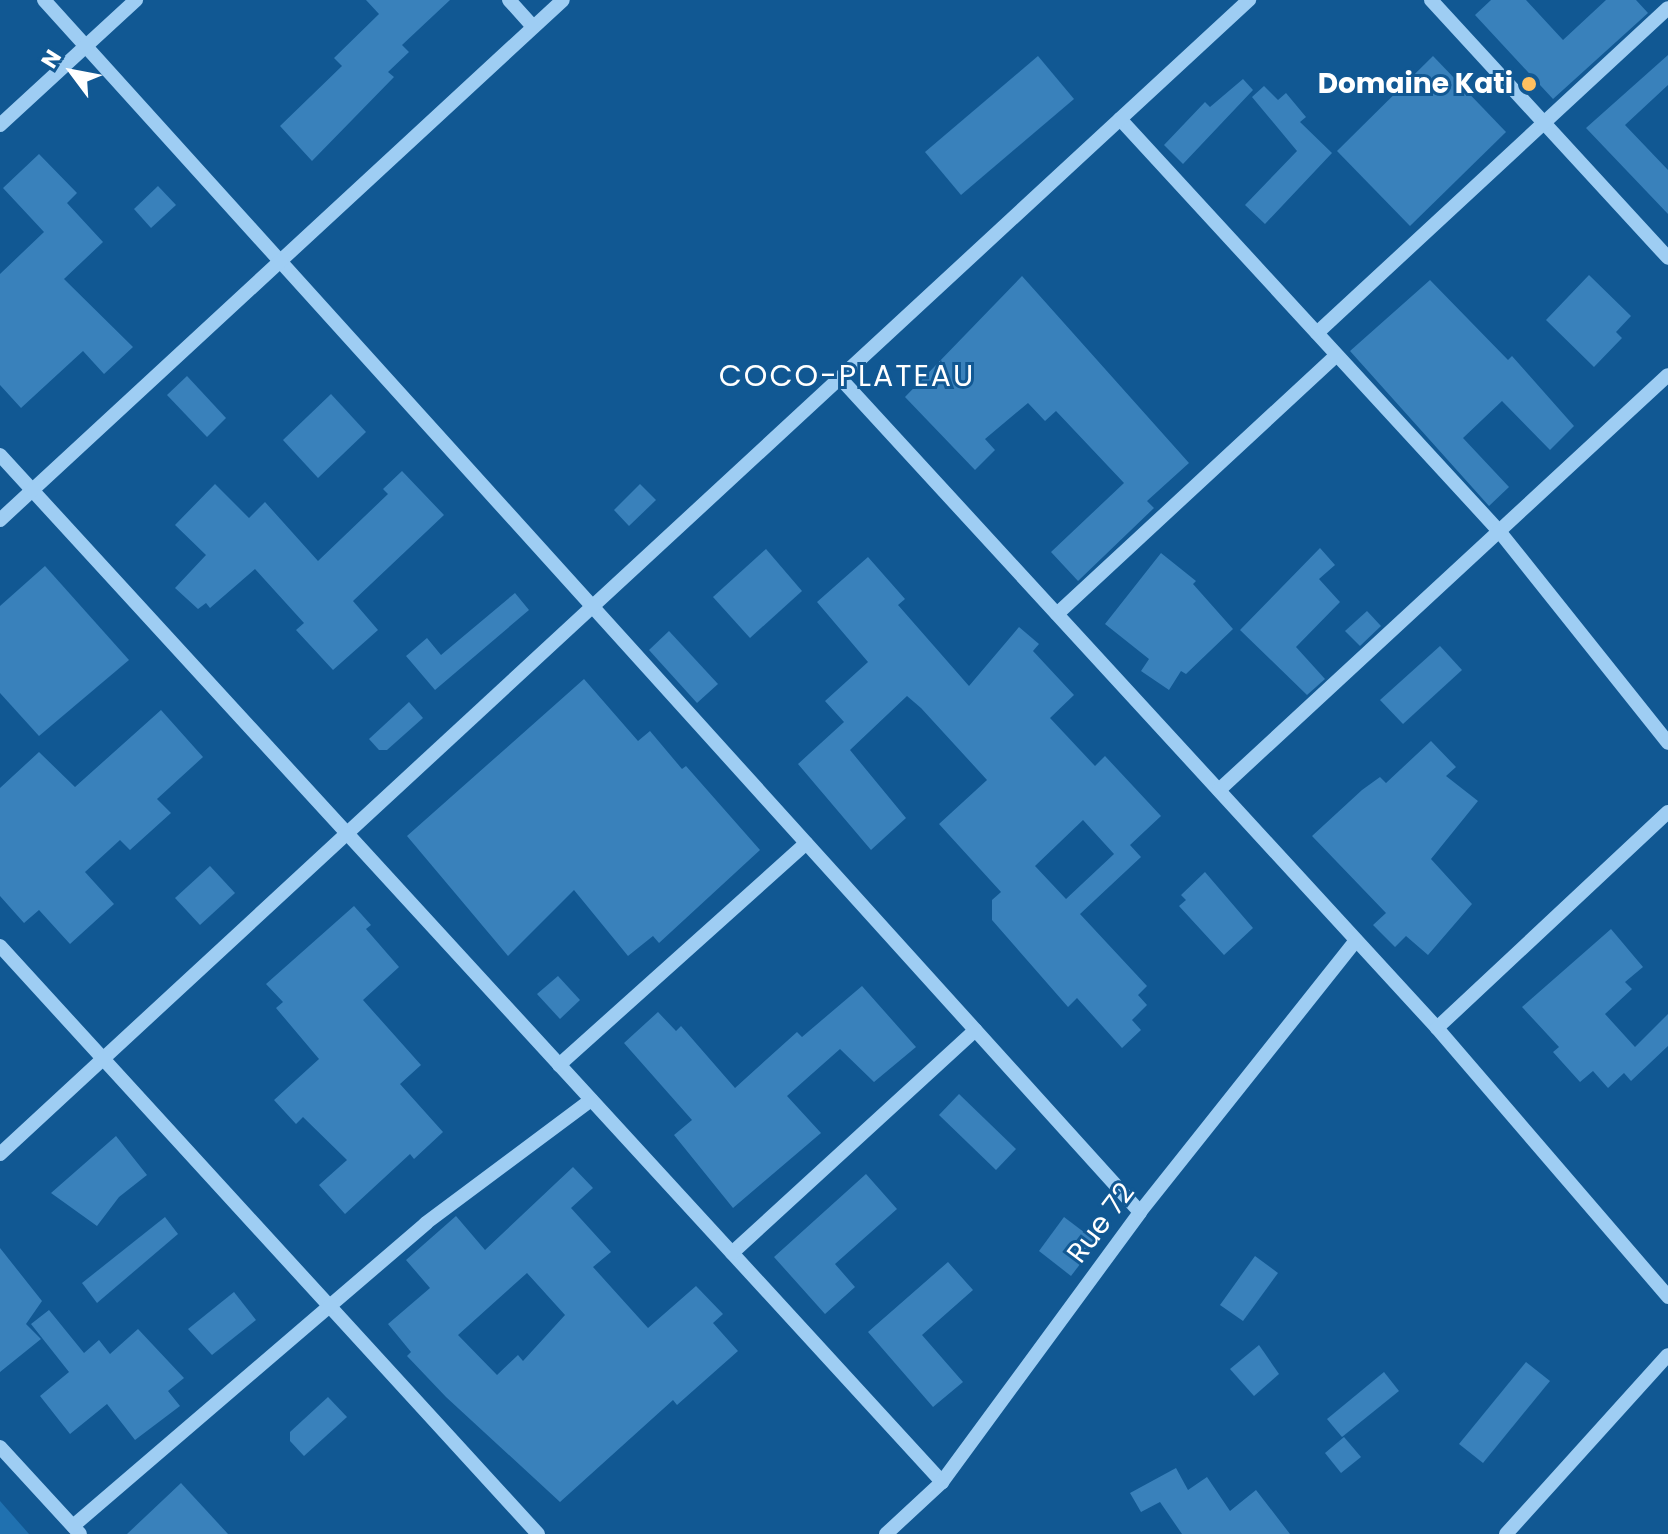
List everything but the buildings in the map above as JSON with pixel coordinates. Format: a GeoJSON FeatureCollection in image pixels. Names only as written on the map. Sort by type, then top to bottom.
{"type":"FeatureCollection","features":[{"type":"Feature","properties":{"kind":"street"},"geometry":{"type":"LineString","coordinates":[[44,0],[1140,1212]]}},
{"type":"Feature","properties":{"kind":"street"},"geometry":{"type":"LineString","coordinates":[[0,125],[136,0]]}},
{"type":"Feature","properties":{"kind":"street"},"geometry":{"type":"LineString","coordinates":[[509,0],[533,27]]}},
{"type":"Feature","properties":{"kind":"street"},"geometry":{"type":"LineString","coordinates":[[0,520],[563,0]]}},
{"type":"Feature","properties":{"kind":"street"},"geometry":{"type":"LineString","coordinates":[[0,1154],[1249,0]]}},
{"type":"Feature","properties":{"kind":"street"},"geometry":{"type":"LineString","coordinates":[[1431,0],[1668,258]]}},
{"type":"Feature","properties":{"kind":"street"},"geometry":{"type":"LineString","coordinates":[[1317,333],[1668,8]]}},
{"type":"Feature","properties":{"kind":"street"},"geometry":{"type":"LineString","coordinates":[[1120,119],[1499,531],[1668,743]]}},
{"type":"Feature","properties":{"kind":"street"},"geometry":{"type":"LineString","coordinates":[[1057,614],[1337,355]]}},
{"type":"Feature","properties":{"kind":"street"},"geometry":{"type":"LineString","coordinates":[[1219,790],[1668,375]]}},
{"type":"Feature","properties":{"kind":"street"},"geometry":{"type":"LineString","coordinates":[[840,378],[1437,1028],[1668,1297]]}},
{"type":"Feature","properties":{"kind":"street"},"geometry":{"type":"LineString","coordinates":[[0,455],[942,1482]]}},
{"type":"Feature","properties":{"kind":"street"},"geometry":{"type":"LineString","coordinates":[[1437,1028],[1668,812]]}},
{"type":"Feature","properties":{"kind":"street"},"geometry":{"type":"LineString","coordinates":[[559,1065],[806,843]]}},
{"type":"Feature","properties":{"kind":"street","name":"Rue 72"},"geometry":{"type":"LineString","coordinates":[[886,1534],[942,1482],[1140,1212],[1356,940]]}},
{"type":"Feature","properties":{"kind":"street"},"geometry":{"type":"LineString","coordinates":[[0,946],[538,1534]]}},
{"type":"Feature","properties":{"kind":"street"},"geometry":{"type":"LineString","coordinates":[[732,1253],[975,1030]]}},
{"type":"Feature","properties":{"kind":"street"},"geometry":{"type":"LineString","coordinates":[[0,1447],[77,1530],[327,1305],[438,1214],[591,1100]]}},
{"type":"Feature","properties":{"kind":"street"},"geometry":{"type":"LineString","coordinates":[[1506,1534],[1668,1355]]}},
{"type":"Feature","properties":{"kind":"shaded area"},"geometry":{"type":"Polygon","coordinates":[[[0,1501],[29,1534],[0,1534],[0,1501]]]}},
{"type":"Feature","properties":{"kind":"place","name":"Domaine Kati"},"geometry":{"type":"Point","coordinates":[1529,84]}},
{"type":"Feature","properties":{"kind":"district","name":"COCO-PLATEAU"},"geometry":{"type":"Point","coordinates":[847,376]}}]}
